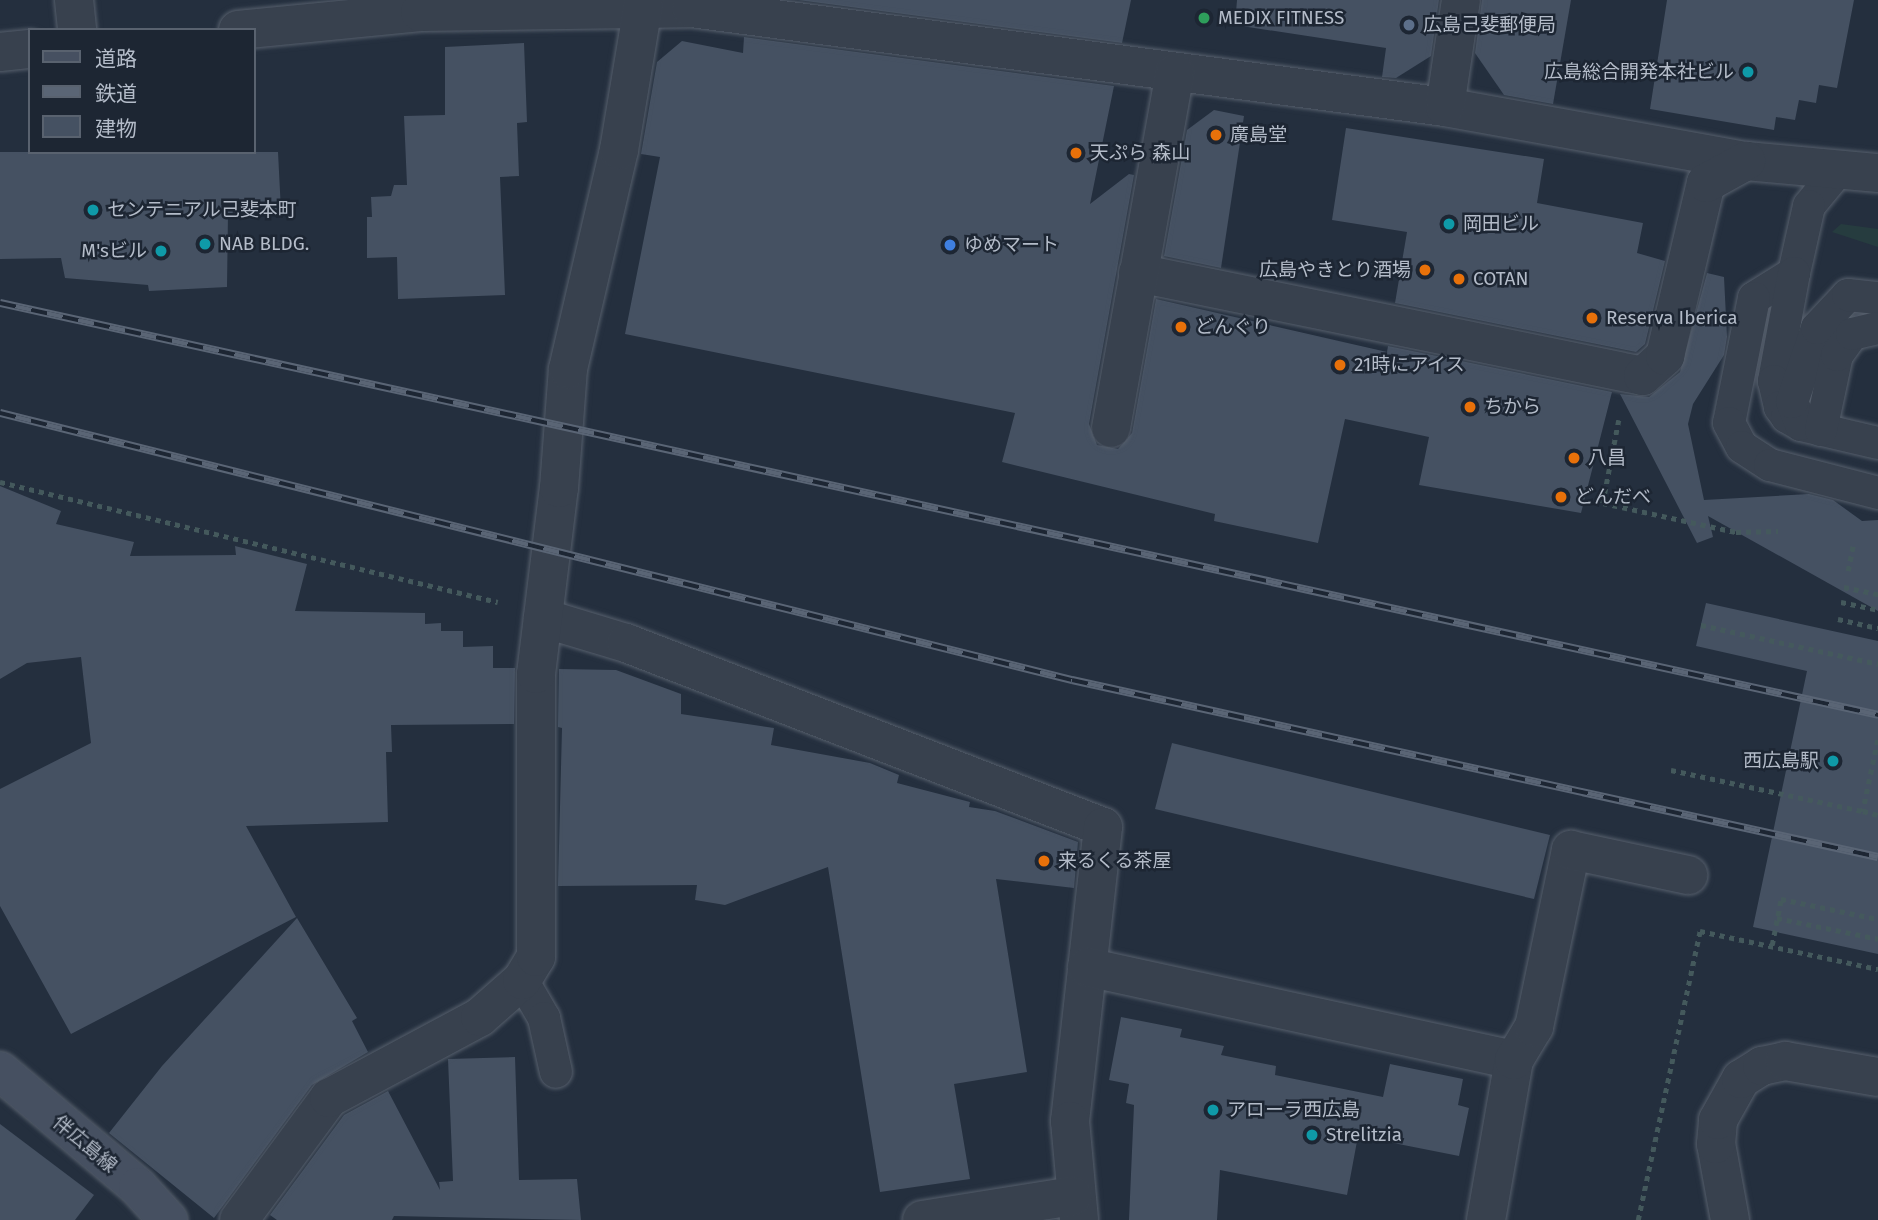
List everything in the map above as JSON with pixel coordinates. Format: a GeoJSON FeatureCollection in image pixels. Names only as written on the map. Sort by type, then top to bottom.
{"type":"FeatureCollection","features":[{"type":"Feature","properties":{"kind":"main road","name":"伴広島線"},"geometry":{"type":"LineString","coordinates":[[0,1071],[138,1187],[168,1220]]}},
{"type":"Feature","properties":{"kind":"street"},"geometry":{"type":"LineString","coordinates":[[74,0],[77,28]]}},
{"type":"Feature","properties":{"kind":"street"},"geometry":{"type":"LineString","coordinates":[[1445,107],[1461,0]]}},
{"type":"Feature","properties":{"kind":"street"},"geometry":{"type":"LineString","coordinates":[[239,1220],[329,1098],[480,1017],[522,980],[536,957],[533,815],[536,674],[568,369],[619,150],[644,5]]}},
{"type":"Feature","properties":{"kind":"street"},"geometry":{"type":"LineString","coordinates":[[256,28],[420,12],[644,5],[691,8],[1445,107],[1746,161],[1860,170],[1878,141]]}},
{"type":"Feature","properties":{"kind":"street"},"geometry":{"type":"LineString","coordinates":[[0,52],[28,49]]}},
{"type":"Feature","properties":{"kind":"street"},"geometry":{"type":"LineString","coordinates":[[1111,428],[1175,73]]}},
{"type":"Feature","properties":{"kind":"street"},"geometry":{"type":"LineString","coordinates":[[1138,273],[1608,372],[1643,376],[1660,365],[1706,183],[1746,161]]}},
{"type":"Feature","properties":{"kind":"street"},"geometry":{"type":"LineString","coordinates":[[543,618],[626,643],[1104,827],[1070,1121],[1076,1208],[922,1220]]}},
{"type":"Feature","properties":{"kind":"street"},"geometry":{"type":"LineString","coordinates":[[1486,1220],[1514,1060],[1534,1027],[1572,850],[1688,875]]}},
{"type":"Feature","properties":{"kind":"street"},"geometry":{"type":"LineString","coordinates":[[1087,967],[1514,1060]]}},
{"type":"Feature","properties":{"kind":"street"},"geometry":{"type":"LineString","coordinates":[[1730,1220],[1716,1144],[1717,1120],[1741,1079],[1762,1066],[1784,1061],[1878,1077]]}},
{"type":"Feature","properties":{"kind":"lane"},"geometry":{"type":"LineString","coordinates":[[1860,170],[1810,206],[1794,273],[1774,381],[1780,407],[1787,418],[1811,427],[1878,443]]}},
{"type":"Feature","properties":{"kind":"lane"},"geometry":{"type":"LineString","coordinates":[[1794,273],[1754,298],[1729,423],[1733,435],[1754,457],[1770,465],[1878,493]]}},
{"type":"Feature","properties":{"kind":"lane"},"geometry":{"type":"LineString","coordinates":[[1811,427],[1792,402],[1817,328],[1848,295],[1878,298]]}},
{"type":"Feature","properties":{"kind":"lane"},"geometry":{"type":"LineString","coordinates":[[1811,427],[1837,355],[1852,334],[1878,328]]}},
{"type":"Feature","properties":{"kind":"lane"},"geometry":{"type":"LineString","coordinates":[[522,980],[544,1018],[556,1072]]}},
{"type":"Feature","properties":{"kind":"path"},"geometry":{"type":"LineString","coordinates":[[1620,414],[1603,503],[1736,532],[1778,531]]}},
{"type":"Feature","properties":{"kind":"path"},"geometry":{"type":"LineString","coordinates":[[0,482],[506,604]]}},
{"type":"Feature","properties":{"kind":"path"},"geometry":{"type":"LineString","coordinates":[[1848,571],[1853,545]]}},
{"type":"Feature","properties":{"kind":"path"},"geometry":{"type":"LineString","coordinates":[[1844,587],[1878,594]]}},
{"type":"Feature","properties":{"kind":"path"},"geometry":{"type":"LineString","coordinates":[[1841,602],[1878,610]]}},
{"type":"Feature","properties":{"kind":"path"},"geometry":{"type":"LineString","coordinates":[[1838,619],[1878,628]]}},
{"type":"Feature","properties":{"kind":"path"},"geometry":{"type":"LineString","coordinates":[[1701,625],[1878,664]]}},
{"type":"Feature","properties":{"kind":"path"},"geometry":{"type":"LineString","coordinates":[[1863,811],[1878,740]]}},
{"type":"Feature","properties":{"kind":"path"},"geometry":{"type":"LineString","coordinates":[[1671,770],[1878,815]]}},
{"type":"Feature","properties":{"kind":"path"},"geometry":{"type":"LineString","coordinates":[[1772,945],[1781,899],[1878,919]]}},
{"type":"Feature","properties":{"kind":"path"},"geometry":{"type":"LineString","coordinates":[[1777,918],[1878,939]]}},
{"type":"Feature","properties":{"kind":"path"},"geometry":{"type":"LineString","coordinates":[[1638,1220],[1700,931],[1878,970]]}},
{"type":"Feature","properties":{"kind":"green space"},"geometry":{"type":"Polygon","coordinates":[[[1841,224],[1878,229],[1878,247],[1832,232],[1841,224]]]}},
{"type":"Feature","properties":{"kind":"building"},"geometry":{"type":"Polygon","coordinates":[[[798,0],[1131,0],[1122,43],[798,0]]]}},
{"type":"Feature","properties":{"kind":"building"},"geometry":{"type":"Polygon","coordinates":[[[1237,0],[1439,0],[1431,56],[1396,78],[1382,77],[1386,48],[1235,25],[1237,0]]]}},
{"type":"Feature","properties":{"kind":"building"},"geometry":{"type":"Polygon","coordinates":[[[1482,0],[1571,0],[1553,104],[1504,95],[1475,53],[1482,0]]]}},
{"type":"Feature","properties":{"kind":"building","name":"広島総合開発本社ビル"},"geometry":{"type":"Polygon","coordinates":[[[1667,0],[1854,0],[1837,88],[1819,85],[1816,103],[1799,100],[1795,120],[1776,117],[1774,130],[1650,109],[1667,0]]]}},
{"type":"Feature","properties":{"kind":"building"},"geometry":{"type":"Polygon","coordinates":[[[744,37],[1114,86],[1090,204],[1129,174],[1134,175],[1089,424],[1097,445],[1118,449],[1132,433],[1156,299],[1387,352],[1388,346],[1612,392],[1581,513],[1419,485],[1429,437],[1345,419],[1318,543],[1214,521],[1215,514],[1002,462],[1015,413],[625,334],[660,157],[641,154],[657,62],[682,41],[743,53],[744,37]]]}},
{"type":"Feature","properties":{"kind":"building"},"geometry":{"type":"Polygon","coordinates":[[[524,43],[527,122],[517,123],[519,176],[500,177],[505,295],[398,299],[397,257],[367,258],[367,217],[372,217],[371,197],[391,196],[394,185],[407,185],[404,116],[445,115],[445,47],[524,43]]]}},
{"type":"Feature","properties":{"kind":"building"},"geometry":{"type":"Polygon","coordinates":[[[1214,110],[1244,116],[1221,268],[1164,256],[1187,130],[1214,110]]]}},
{"type":"Feature","properties":{"kind":"building"},"geometry":{"type":"Polygon","coordinates":[[[1346,128],[1544,159],[1537,203],[1643,223],[1637,253],[1665,261],[1645,344],[1636,352],[1395,303],[1407,232],[1332,220],[1346,128]]]}},
{"type":"Feature","properties":{"kind":"building"},"geometry":{"type":"Polygon","coordinates":[[[0,152],[278,152],[281,211],[228,214],[227,287],[149,291],[148,285],[65,278],[61,258],[0,259],[0,152]]]}},
{"type":"Feature","properties":{"kind":"building"},"geometry":{"type":"Polygon","coordinates":[[[1707,273],[1724,277],[1727,337],[1724,355],[1693,404],[1688,424],[1704,500],[1809,494],[1833,500],[1862,521],[1878,520],[1878,611],[1708,516],[1713,537],[1697,543],[1620,394],[1649,397],[1680,372],[1707,273]]]}},
{"type":"Feature","properties":{"kind":"building"},"geometry":{"type":"Polygon","coordinates":[[[0,486],[61,511],[56,524],[134,542],[130,556],[236,555],[235,546],[307,564],[295,611],[425,613],[425,624],[441,623],[441,631],[463,631],[463,647],[493,646],[493,668],[515,668],[514,724],[391,725],[392,752],[386,752],[388,822],[246,826],[296,917],[71,1034],[0,906],[0,789],[91,743],[81,657],[27,663],[0,679],[0,486]]]}},
{"type":"Feature","properties":{"kind":"building","name":"西広島駅"},"geometry":{"type":"Polygon","coordinates":[[[1706,603],[1878,641],[1878,954],[1753,927],[1807,671],[1696,646],[1706,603]]]}},
{"type":"Feature","properties":{"kind":"building"},"geometry":{"type":"Polygon","coordinates":[[[559,669],[616,670],[681,694],[681,714],[774,728],[771,745],[870,763],[899,775],[897,783],[970,802],[969,807],[995,811],[1078,842],[1074,888],[996,879],[1027,1072],[954,1084],[970,1179],[880,1192],[828,867],[725,905],[695,900],[697,885],[558,886],[562,728],[558,727],[559,669]]]}},
{"type":"Feature","properties":{"kind":"building"},"geometry":{"type":"Polygon","coordinates":[[[1172,743],[1550,835],[1534,899],[1155,809],[1172,743]]]}},
{"type":"Feature","properties":{"kind":"building"},"geometry":{"type":"Polygon","coordinates":[[[297,918],[357,1018],[352,1021],[368,1052],[312,1085],[214,1218],[109,1133],[162,1066],[297,918]]]}},
{"type":"Feature","properties":{"kind":"building"},"geometry":{"type":"Polygon","coordinates":[[[1121,1017],[1182,1029],[1180,1037],[1224,1046],[1221,1055],[1276,1066],[1275,1075],[1383,1097],[1390,1064],[1463,1079],[1458,1105],[1469,1108],[1459,1156],[1358,1136],[1347,1195],[1220,1170],[1217,1220],[1129,1220],[1134,1105],[1126,1103],[1129,1084],[1109,1080],[1121,1017]]]}},
{"type":"Feature","properties":{"kind":"building"},"geometry":{"type":"Polygon","coordinates":[[[515,1057],[519,1180],[577,1179],[581,1220],[394,1216],[392,1220],[277,1220],[270,1215],[344,1115],[388,1091],[440,1190],[439,1182],[453,1181],[448,1059],[515,1057]]]}},
{"type":"Feature","properties":{"kind":"building"},"geometry":{"type":"Polygon","coordinates":[[[0,1124],[94,1195],[75,1220],[0,1220],[0,1124]]]}},
{"type":"Feature","properties":{"kind":"railway"},"geometry":{"type":"LineString","coordinates":[[0,303],[1878,715]]}},
{"type":"Feature","properties":{"kind":"railway"},"geometry":{"type":"LineString","coordinates":[[0,413],[1072,680],[1878,857]]}},
{"type":"Feature","properties":{"kind":"place","name":"MEDIX FITNESS"},"geometry":{"type":"Point","coordinates":[1204,18]}},
{"type":"Feature","properties":{"kind":"place","name":"広島己斐郵便局"},"geometry":{"type":"Point","coordinates":[1409,25]}},
{"type":"Feature","properties":{"kind":"place","name":"広島総合開発本社ビル"},"geometry":{"type":"Point","coordinates":[1748,72]}},
{"type":"Feature","properties":{"kind":"place","name":"廣島堂"},"geometry":{"type":"Point","coordinates":[1216,135]}},
{"type":"Feature","properties":{"kind":"place","name":"天ぷら 森山"},"geometry":{"type":"Point","coordinates":[1076,153]}},
{"type":"Feature","properties":{"kind":"place","name":"センテニアル己斐本町"},"geometry":{"type":"Point","coordinates":[93,210]}},
{"type":"Feature","properties":{"kind":"place","name":"岡田ビル"},"geometry":{"type":"Point","coordinates":[1449,224]}},
{"type":"Feature","properties":{"kind":"place","name":"NAB BLDG."},"geometry":{"type":"Point","coordinates":[205,244]}},
{"type":"Feature","properties":{"kind":"place","name":"ゆめマート"},"geometry":{"type":"Point","coordinates":[950,245]}},
{"type":"Feature","properties":{"kind":"place","name":"M'sビル"},"geometry":{"type":"Point","coordinates":[161,251]}},
{"type":"Feature","properties":{"kind":"place","name":"広島やきとり酒場"},"geometry":{"type":"Point","coordinates":[1425,270]}},
{"type":"Feature","properties":{"kind":"place","name":"COTAN"},"geometry":{"type":"Point","coordinates":[1459,279]}},
{"type":"Feature","properties":{"kind":"place","name":"Reserva Iberica"},"geometry":{"type":"Point","coordinates":[1592,318]}},
{"type":"Feature","properties":{"kind":"place","name":"どんぐり"},"geometry":{"type":"Point","coordinates":[1181,327]}},
{"type":"Feature","properties":{"kind":"place","name":"21時にアイス"},"geometry":{"type":"Point","coordinates":[1340,365]}},
{"type":"Feature","properties":{"kind":"place","name":"ちから"},"geometry":{"type":"Point","coordinates":[1470,407]}},
{"type":"Feature","properties":{"kind":"place","name":"八昌"},"geometry":{"type":"Point","coordinates":[1574,458]}},
{"type":"Feature","properties":{"kind":"place","name":"どんだべ"},"geometry":{"type":"Point","coordinates":[1561,497]}},
{"type":"Feature","properties":{"kind":"place","name":"西広島駅"},"geometry":{"type":"Point","coordinates":[1833,761]}},
{"type":"Feature","properties":{"kind":"place","name":"来るくる茶屋"},"geometry":{"type":"Point","coordinates":[1044,861]}},
{"type":"Feature","properties":{"kind":"place","name":"アローラ西広島"},"geometry":{"type":"Point","coordinates":[1213,1110]}},
{"type":"Feature","properties":{"kind":"place","name":"Strelitzia"},"geometry":{"type":"Point","coordinates":[1312,1135]}}]}
